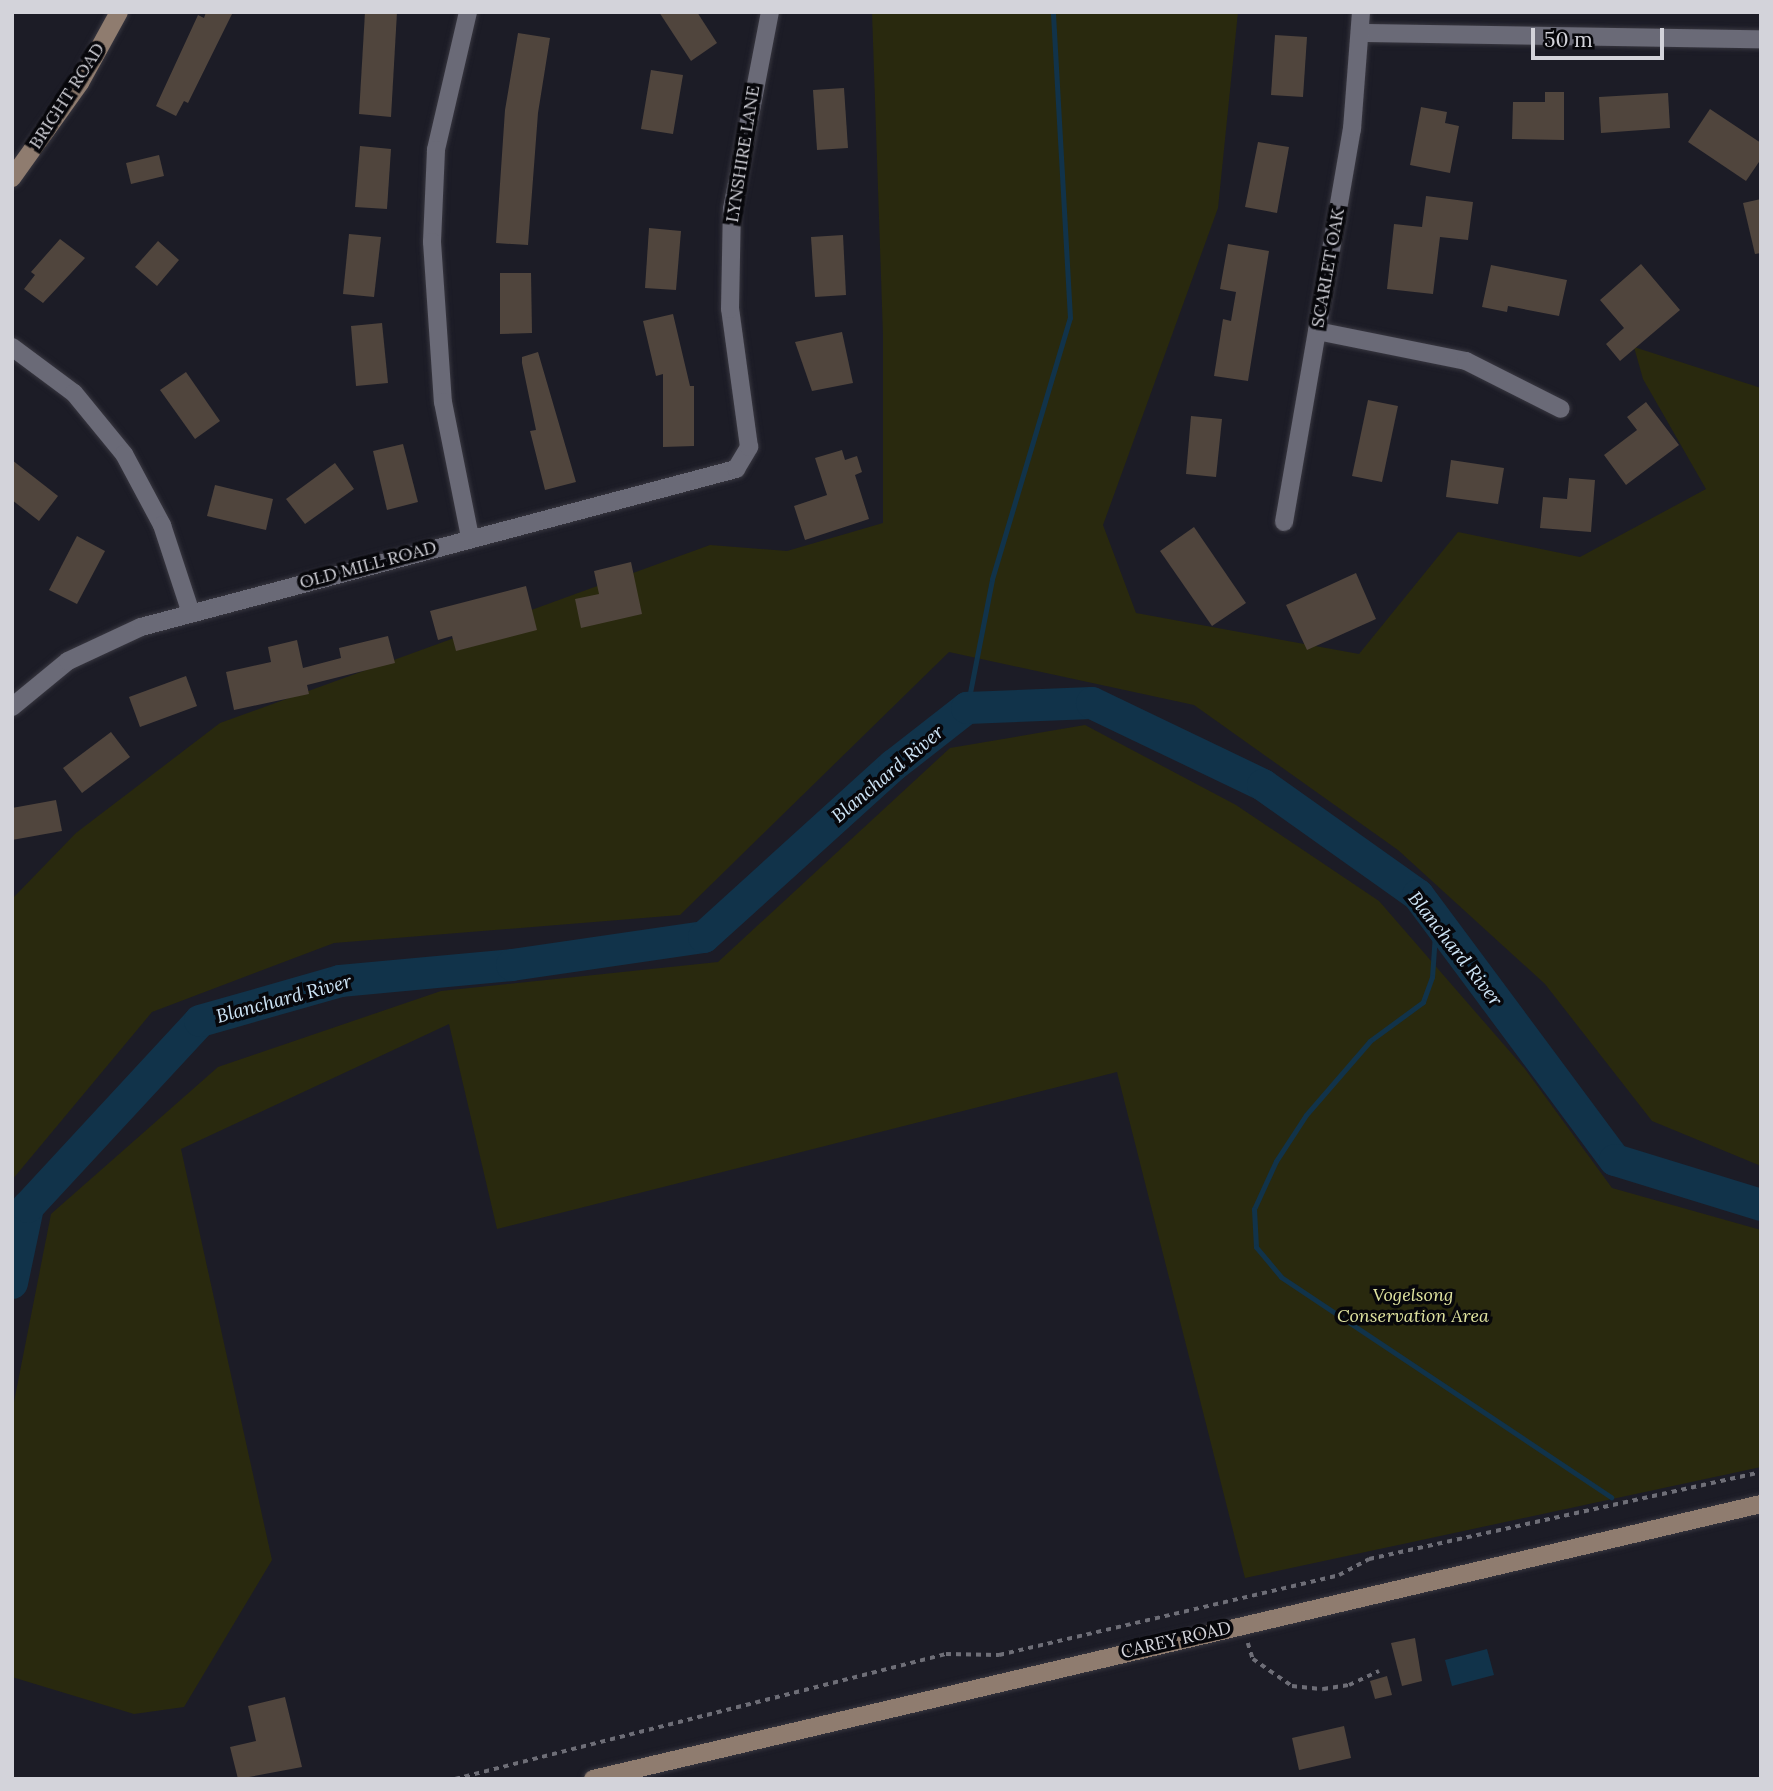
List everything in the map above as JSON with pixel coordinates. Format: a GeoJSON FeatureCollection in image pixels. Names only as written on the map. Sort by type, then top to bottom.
{"type":"FeatureCollection","features":[{"type":"Feature","properties":{"kind":"main road","name":"BRIGHT ROAD"},"geometry":{"type":"LineString","coordinates":[[12,178],[80,83],[118,12]]}},
{"type":"Feature","properties":{"kind":"main road","name":"CAREY ROAD"},"geometry":{"type":"LineString","coordinates":[[593,1779],[1242,1624],[1761,1504]]}},
{"type":"Feature","properties":{"kind":"street"},"geometry":{"type":"LineString","coordinates":[[468,12],[436,149],[432,256],[443,402],[470,537]]}},
{"type":"Feature","properties":{"kind":"street","name":"LYNSHIRE LANE"},"geometry":{"type":"LineString","coordinates":[[743,463],[749,446],[730,309],[732,209],[770,12]]}},
{"type":"Feature","properties":{"kind":"street","name":"SCARLET OAK"},"geometry":{"type":"LineString","coordinates":[[1284,522],[1352,129],[1361,12]]}},
{"type":"Feature","properties":{"kind":"street"},"geometry":{"type":"LineString","coordinates":[[1361,33],[1761,39]]}},
{"type":"Feature","properties":{"kind":"street"},"geometry":{"type":"LineString","coordinates":[[1317,331],[1466,360],[1561,409]]}},
{"type":"Feature","properties":{"kind":"street"},"geometry":{"type":"LineString","coordinates":[[12,347],[74,393],[124,454],[162,524],[191,613]]}},
{"type":"Feature","properties":{"kind":"street","name":"OLD MILL ROAD"},"geometry":{"type":"LineString","coordinates":[[12,708],[46,677],[91,648],[191,613],[470,537],[725,474],[743,463]]}},
{"type":"Feature","properties":{"kind":"path"},"geometry":{"type":"LineString","coordinates":[[455,1779],[946,1654],[999,1655],[1339,1575],[1369,1559],[1761,1472]]}},
{"type":"Feature","properties":{"kind":"path"},"geometry":{"type":"LineString","coordinates":[[1242,1624],[1253,1659],[1292,1686],[1323,1689],[1349,1685],[1379,1671]]}},
{"type":"Feature","properties":{"kind":"green space"},"geometry":{"type":"Polygon","coordinates":[[[872,12],[1238,12],[1218,208],[1103,525],[1136,613],[1359,654],[1458,532],[1580,557],[1706,489],[1643,379],[1634,347],[1761,388],[1761,1166],[1652,1121],[1545,984],[1398,850],[1194,705],[949,652],[680,915],[334,943],[152,1012],[12,1180],[12,899],[76,833],[220,723],[710,545],[787,551],[883,523],[883,335],[872,12]]]}},
{"type":"Feature","properties":{"kind":"green space","name":"Vogelsong Conservation Area"},"geometry":{"type":"Polygon","coordinates":[[[1085,725],[1236,805],[1379,901],[1525,1069],[1612,1188],[1761,1230],[1761,1467],[1245,1578],[1117,1072],[497,1229],[449,1024],[181,1149],[272,1560],[184,1707],[134,1714],[12,1677],[12,1412],[51,1214],[218,1067],[441,991],[718,962],[950,748],[1085,725]]]}},
{"type":"Feature","properties":{"kind":"water"},"geometry":{"type":"Polygon","coordinates":[[[1487,1649],[1494,1675],[1452,1686],[1445,1660],[1487,1649]]]}},
{"type":"Feature","properties":{"kind":"building"},"geometry":{"type":"Polygon","coordinates":[[[206,12],[233,12],[188,103],[184,101],[176,116],[156,106],[198,15],[204,18],[206,12]]]}},
{"type":"Feature","properties":{"kind":"building"},"geometry":{"type":"Polygon","coordinates":[[[365,12],[397,12],[391,117],[359,114],[365,12]]]}},
{"type":"Feature","properties":{"kind":"building"},"geometry":{"type":"Polygon","coordinates":[[[659,12],[697,12],[717,43],[691,61],[659,12]]]}},
{"type":"Feature","properties":{"kind":"building"},"geometry":{"type":"Polygon","coordinates":[[[518,33],[550,38],[538,113],[528,245],[496,243],[505,110],[518,33]]]}},
{"type":"Feature","properties":{"kind":"building"},"geometry":{"type":"Polygon","coordinates":[[[1275,35],[1307,37],[1303,97],[1271,95],[1275,35]]]}},
{"type":"Feature","properties":{"kind":"building"},"geometry":{"type":"Polygon","coordinates":[[[651,70],[683,75],[673,134],[641,129],[651,70]]]}},
{"type":"Feature","properties":{"kind":"building"},"geometry":{"type":"Polygon","coordinates":[[[844,88],[848,148],[817,150],[813,90],[844,88]]]}},
{"type":"Feature","properties":{"kind":"building"},"geometry":{"type":"Polygon","coordinates":[[[1545,92],[1564,92],[1564,140],[1512,139],[1513,102],[1545,102],[1545,92]]]}},
{"type":"Feature","properties":{"kind":"building"},"geometry":{"type":"Polygon","coordinates":[[[1668,93],[1670,128],[1601,133],[1599,97],[1668,93]]]}},
{"type":"Feature","properties":{"kind":"building"},"geometry":{"type":"Polygon","coordinates":[[[1421,107],[1447,112],[1445,123],[1459,126],[1450,173],[1410,165],[1421,107]]]}},
{"type":"Feature","properties":{"kind":"building"},"geometry":{"type":"Polygon","coordinates":[[[1710,109],[1761,143],[1761,159],[1746,181],[1688,142],[1710,109]]]}},
{"type":"Feature","properties":{"kind":"building"},"geometry":{"type":"Polygon","coordinates":[[[1258,142],[1289,147],[1277,213],[1245,207],[1258,142]]]}},
{"type":"Feature","properties":{"kind":"building"},"geometry":{"type":"Polygon","coordinates":[[[360,146],[391,149],[387,209],[355,207],[360,146]]]}},
{"type":"Feature","properties":{"kind":"building"},"geometry":{"type":"Polygon","coordinates":[[[159,155],[164,176],[131,184],[126,163],[159,155]]]}},
{"type":"Feature","properties":{"kind":"building"},"geometry":{"type":"Polygon","coordinates":[[[1426,196],[1473,202],[1468,240],[1440,237],[1433,294],[1387,289],[1394,224],[1422,227],[1426,196]]]}},
{"type":"Feature","properties":{"kind":"building"},"geometry":{"type":"Polygon","coordinates":[[[1761,199],[1761,253],[1755,254],[1743,203],[1761,199]]]}},
{"type":"Feature","properties":{"kind":"building"},"geometry":{"type":"Polygon","coordinates":[[[649,228],[681,231],[676,290],[645,288],[649,228]]]}},
{"type":"Feature","properties":{"kind":"building"},"geometry":{"type":"Polygon","coordinates":[[[349,234],[381,237],[374,297],[343,294],[349,234]]]}},
{"type":"Feature","properties":{"kind":"building"},"geometry":{"type":"Polygon","coordinates":[[[843,235],[846,295],[815,297],[811,237],[843,235]]]}},
{"type":"Feature","properties":{"kind":"building"},"geometry":{"type":"Polygon","coordinates":[[[60,239],[85,258],[43,303],[24,289],[35,275],[31,272],[60,239]]]}},
{"type":"Feature","properties":{"kind":"building"},"geometry":{"type":"Polygon","coordinates":[[[158,241],[179,260],[157,286],[135,267],[158,241]]]}},
{"type":"Feature","properties":{"kind":"building"},"geometry":{"type":"Polygon","coordinates":[[[1228,244],[1269,251],[1248,381],[1214,376],[1223,319],[1231,321],[1236,292],[1220,289],[1228,244]]]}},
{"type":"Feature","properties":{"kind":"building"},"geometry":{"type":"Polygon","coordinates":[[[1641,264],[1680,310],[1620,361],[1606,344],[1624,328],[1600,300],[1641,264]]]}},
{"type":"Feature","properties":{"kind":"building"},"geometry":{"type":"Polygon","coordinates":[[[1491,265],[1567,280],[1559,316],[1508,306],[1507,312],[1482,307],[1491,265]]]}},
{"type":"Feature","properties":{"kind":"building"},"geometry":{"type":"Polygon","coordinates":[[[500,273],[531,273],[532,333],[500,334],[500,273]]]}},
{"type":"Feature","properties":{"kind":"building"},"geometry":{"type":"Polygon","coordinates":[[[673,314],[690,386],[694,386],[694,446],[663,447],[663,374],[656,376],[643,321],[673,314]]]}},
{"type":"Feature","properties":{"kind":"building"},"geometry":{"type":"Polygon","coordinates":[[[382,323],[388,383],[356,386],[351,326],[382,323]]]}},
{"type":"Feature","properties":{"kind":"building"},"geometry":{"type":"Polygon","coordinates":[[[842,332],[853,383],[812,391],[795,342],[842,332]]]}},
{"type":"Feature","properties":{"kind":"building"},"geometry":{"type":"Polygon","coordinates":[[[538,352],[576,482],[545,490],[530,431],[536,430],[522,363],[522,357],[538,352]]]}},
{"type":"Feature","properties":{"kind":"building"},"geometry":{"type":"Polygon","coordinates":[[[186,372],[220,421],[195,439],[160,390],[186,372]]]}},
{"type":"Feature","properties":{"kind":"building"},"geometry":{"type":"Polygon","coordinates":[[[1368,400],[1398,406],[1382,482],[1352,476],[1368,400]]]}},
{"type":"Feature","properties":{"kind":"building"},"geometry":{"type":"Polygon","coordinates":[[[1646,402],[1679,445],[1626,485],[1604,455],[1637,430],[1627,417],[1646,402]]]}},
{"type":"Feature","properties":{"kind":"building"},"geometry":{"type":"Polygon","coordinates":[[[1191,416],[1222,419],[1216,477],[1186,474],[1191,416]]]}},
{"type":"Feature","properties":{"kind":"building"},"geometry":{"type":"Polygon","coordinates":[[[403,444],[418,502],[387,510],[373,451],[403,444]]]}},
{"type":"Feature","properties":{"kind":"building"},"geometry":{"type":"Polygon","coordinates":[[[842,450],[845,460],[857,456],[862,472],[855,475],[869,519],[805,540],[794,506],[827,495],[815,458],[842,450]]]}},
{"type":"Feature","properties":{"kind":"building"},"geometry":{"type":"Polygon","coordinates":[[[12,460],[58,496],[39,521],[12,500],[12,460]]]}},
{"type":"Feature","properties":{"kind":"building"},"geometry":{"type":"Polygon","coordinates":[[[1451,460],[1504,468],[1498,504],[1446,497],[1451,460]]]}},
{"type":"Feature","properties":{"kind":"building"},"geometry":{"type":"Polygon","coordinates":[[[335,463],[354,489],[305,524],[286,499],[335,463]]]}},
{"type":"Feature","properties":{"kind":"building"},"geometry":{"type":"Polygon","coordinates":[[[1569,478],[1595,480],[1591,532],[1540,528],[1543,497],[1567,499],[1569,478]]]}},
{"type":"Feature","properties":{"kind":"building"},"geometry":{"type":"Polygon","coordinates":[[[215,485],[273,499],[266,530],[207,516],[215,485]]]}},
{"type":"Feature","properties":{"kind":"building"},"geometry":{"type":"Polygon","coordinates":[[[1194,527],[1246,603],[1212,626],[1160,551],[1194,527]]]}},
{"type":"Feature","properties":{"kind":"building"},"geometry":{"type":"Polygon","coordinates":[[[77,536],[105,551],[77,604],[49,590],[77,536]]]}},
{"type":"Feature","properties":{"kind":"building"},"geometry":{"type":"Polygon","coordinates":[[[631,562],[642,614],[581,628],[575,599],[599,594],[594,571],[631,562]]]}},
{"type":"Feature","properties":{"kind":"building"},"geometry":{"type":"Polygon","coordinates":[[[1356,573],[1376,619],[1307,650],[1286,605],[1356,573]]]}},
{"type":"Feature","properties":{"kind":"building"},"geometry":{"type":"Polygon","coordinates":[[[526,586],[537,630],[456,651],[452,636],[438,640],[430,611],[526,586]]]}},
{"type":"Feature","properties":{"kind":"building"},"geometry":{"type":"Polygon","coordinates":[[[388,636],[395,663],[307,685],[309,694],[234,710],[226,672],[271,662],[268,647],[297,640],[303,668],[341,658],[339,648],[388,636]]]}},
{"type":"Feature","properties":{"kind":"building"},"geometry":{"type":"Polygon","coordinates":[[[186,676],[197,706],[140,727],[129,697],[186,676]]]}},
{"type":"Feature","properties":{"kind":"building"},"geometry":{"type":"Polygon","coordinates":[[[111,732],[130,757],[82,793],[63,768],[111,732]]]}},
{"type":"Feature","properties":{"kind":"building"},"geometry":{"type":"Polygon","coordinates":[[[56,800],[62,831],[12,840],[12,808],[56,800]]]}},
{"type":"Feature","properties":{"kind":"building"},"geometry":{"type":"Polygon","coordinates":[[[1415,1638],[1422,1681],[1402,1686],[1391,1643],[1415,1638]]]}},
{"type":"Feature","properties":{"kind":"building"},"geometry":{"type":"Polygon","coordinates":[[[1387,1676],[1392,1695],[1375,1699],[1370,1681],[1387,1676]]]}},
{"type":"Feature","properties":{"kind":"building"},"geometry":{"type":"Polygon","coordinates":[[[285,1697],[302,1767],[238,1779],[230,1747],[256,1741],[248,1706],[285,1697]]]}},
{"type":"Feature","properties":{"kind":"building"},"geometry":{"type":"Polygon","coordinates":[[[1344,1726],[1351,1758],[1299,1770],[1292,1738],[1344,1726]]]}},
{"type":"Feature","properties":{"kind":"waterway"},"geometry":{"type":"LineString","coordinates":[[967,708],[992,579],[1070,318],[1053,12]]}},
{"type":"Feature","properties":{"kind":"waterway","name":"Blanchard River"},"geometry":{"type":"LineString","coordinates":[[12,1283],[28,1207],[200,1021],[340,981],[512,965],[704,937],[894,765],[967,708],[1092,703],[1263,785],[1418,895],[1615,1160],[1761,1205]]}},
{"type":"Feature","properties":{"kind":"waterway"},"geometry":{"type":"LineString","coordinates":[[1436,919],[1432,977],[1423,1002],[1370,1041],[1306,1115],[1276,1161],[1254,1209],[1256,1247],[1281,1277],[1611,1497]]}}]}
